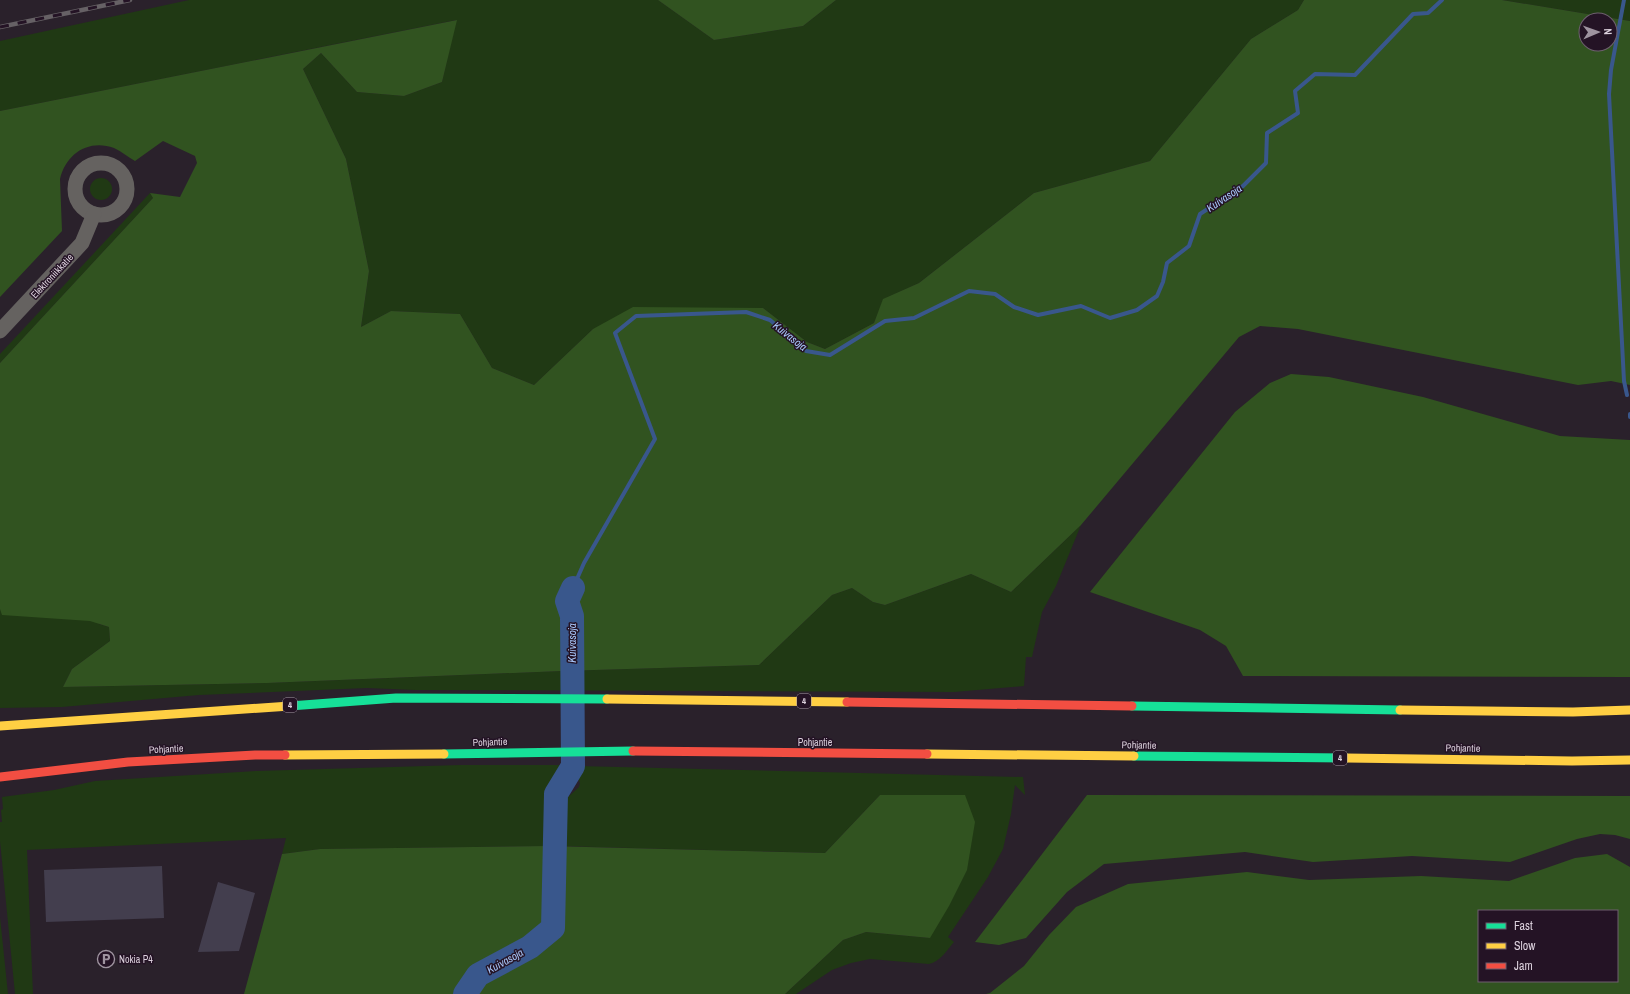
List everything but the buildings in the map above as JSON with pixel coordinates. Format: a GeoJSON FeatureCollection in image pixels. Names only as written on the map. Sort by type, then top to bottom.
{"type":"FeatureCollection","features":[{"type":"Feature","properties":{"kind":"highway","name":"4"},"geometry":{"type":"LineString","coordinates":[[0,726],[396,698],[581,698],[1573,712],[1630,710]]}},
{"type":"Feature","properties":{"kind":"highway","name":"Pohjantie"},"geometry":{"type":"LineString","coordinates":[[0,777],[128,762],[255,755],[461,754],[561,751],[1435,758],[1572,761],[1630,760]]}},
{"type":"Feature","properties":{"kind":"street","name":"Elektroniikkatie"},"geometry":{"type":"LineString","coordinates":[[0,331],[82,243],[94,214]]}},
{"type":"Feature","properties":{"kind":"green space"},"geometry":{"type":"Polygon","coordinates":[[[189,0],[658,0],[714,40],[803,26],[836,0],[1304,0],[1298,10],[1251,39],[1150,161],[1034,193],[919,283],[884,299],[874,323],[825,349],[807,342],[763,308],[593,329],[534,385],[492,368],[460,314],[391,311],[361,327],[369,271],[346,159],[303,69],[321,53],[357,92],[404,96],[442,82],[456,20],[0,111],[0,41],[189,0]]]}},
{"type":"Feature","properties":{"kind":"green space"},"geometry":{"type":"Polygon","coordinates":[[[658,0],[836,0],[803,26],[714,40],[658,0]]]}},
{"type":"Feature","properties":{"kind":"green space"},"geometry":{"type":"Polygon","coordinates":[[[1304,0],[1502,0],[1578,12],[1578,52],[1618,52],[1618,19],[1630,21],[1630,385],[1611,381],[1578,385],[1298,329],[1260,326],[1239,337],[1081,525],[1011,592],[971,574],[885,605],[873,602],[852,588],[832,595],[759,665],[562,671],[267,683],[63,687],[72,669],[110,641],[109,627],[90,621],[2,615],[0,609],[0,363],[153,198],[150,193],[180,197],[197,163],[195,156],[163,141],[135,161],[117,149],[104,146],[87,147],[80,151],[67,162],[60,179],[62,231],[0,297],[0,111],[457,20],[442,82],[404,96],[357,92],[321,53],[303,69],[346,159],[369,271],[361,327],[391,311],[460,314],[492,368],[534,385],[593,329],[633,307],[763,308],[807,342],[825,349],[874,323],[883,299],[919,283],[1034,193],[1150,161],[1251,39],[1298,10],[1304,0]]]}},
{"type":"Feature","properties":{"kind":"green space"},"geometry":{"type":"Polygon","coordinates":[[[1502,0],[1630,0],[1630,21],[1618,19],[1618,12],[1578,12],[1502,0]]]}},
{"type":"Feature","properties":{"kind":"green space"},"geometry":{"type":"Polygon","coordinates":[[[101,178],[109,181],[112,189],[109,197],[101,200],[93,197],[90,189],[93,181],[101,178]]]}},
{"type":"Feature","properties":{"kind":"green space"},"geometry":{"type":"Polygon","coordinates":[[[150,193],[153,198],[0,363],[0,354],[150,193]]]}},
{"type":"Feature","properties":{"kind":"green space"},"geometry":{"type":"Polygon","coordinates":[[[1291,374],[1329,377],[1423,397],[1560,436],[1630,440],[1630,677],[1243,676],[1226,646],[1200,630],[1090,592],[1235,412],[1270,383],[1291,374]]]}},
{"type":"Feature","properties":{"kind":"green space"},"geometry":{"type":"Polygon","coordinates":[[[0,464],[99,624],[109,627],[110,641],[72,669],[63,687],[267,683],[562,671],[759,665],[832,595],[852,588],[873,602],[885,605],[971,574],[1011,592],[1081,525],[1056,586],[1042,612],[1032,657],[1026,657],[1024,686],[954,692],[415,690],[367,688],[199,695],[62,707],[0,708],[0,464]]]}},
{"type":"Feature","properties":{"kind":"green space"},"geometry":{"type":"Polygon","coordinates":[[[461,765],[564,765],[563,776],[553,789],[547,846],[320,849],[282,854],[286,838],[27,850],[33,994],[15,994],[0,841],[0,822],[2,822],[1,810],[3,809],[2,797],[54,790],[95,781],[256,771],[461,765]]]}},
{"type":"Feature","properties":{"kind":"green space"},"geometry":{"type":"Polygon","coordinates":[[[577,766],[1023,777],[1025,795],[1015,785],[1011,814],[1003,849],[988,877],[948,937],[954,942],[937,961],[929,964],[870,959],[851,963],[832,970],[796,994],[785,994],[843,940],[866,932],[930,938],[880,795],[825,853],[559,846],[568,797],[579,787],[580,783],[577,776],[577,766]]]}},
{"type":"Feature","properties":{"kind":"green space"},"geometry":{"type":"Polygon","coordinates":[[[880,795],[965,795],[975,822],[967,870],[949,906],[930,938],[866,932],[843,940],[785,994],[244,994],[282,854],[320,849],[547,846],[825,853],[880,795]]]}},
{"type":"Feature","properties":{"kind":"green space"},"geometry":{"type":"Polygon","coordinates":[[[1087,795],[1630,796],[1630,839],[1615,835],[1600,834],[1577,839],[1510,862],[1412,856],[1313,862],[1245,852],[1104,864],[1067,892],[1026,938],[999,945],[975,942],[1087,795]]]}},
{"type":"Feature","properties":{"kind":"green space"},"geometry":{"type":"Polygon","coordinates":[[[1607,854],[1630,867],[1630,994],[986,994],[990,993],[1024,966],[1049,935],[1076,907],[1128,884],[1247,872],[1309,880],[1421,876],[1509,881],[1575,858],[1607,854]]]}},
{"type":"Feature","properties":{"kind":"green space"},"geometry":{"type":"Polygon","coordinates":[[[0,917],[8,994],[0,994],[0,917]]]}},
{"type":"Feature","properties":{"kind":"waterway","name":"Kuivasoja"},"geometry":{"type":"LineString","coordinates":[[573,588],[584,563],[655,439],[615,333],[636,316],[746,312],[770,320],[806,351],[830,355],[885,321],[914,318],[969,291],[995,294],[1014,307],[1038,315],[1081,306],[1110,318],[1137,310],[1157,296],[1163,282],[1167,263],[1189,246],[1200,214],[1243,186],[1266,163],[1267,133],[1298,113],[1295,91],[1315,74],[1355,75],[1413,14],[1428,13],[1442,0]]}},
{"type":"Feature","properties":{"kind":"waterway"},"geometry":{"type":"LineString","coordinates":[[1624,0],[1611,70],[1609,94],[1624,381],[1627,395]]}},
{"type":"Feature","properties":{"kind":"waterway","name":"Kuivasoja"},"geometry":{"type":"LineString","coordinates":[[465,994],[478,975],[530,947],[553,928],[556,794],[573,766],[572,616],[567,601],[573,588]]}},
{"type":"Feature","properties":{"kind":"railway"},"geometry":{"type":"LineString","coordinates":[[0,27],[130,0]]}},
{"type":"Feature","properties":{"kind":"traffic: fast"},"geometry":{"type":"LineString","coordinates":[[290,706],[396,698],[607,699]]}},
{"type":"Feature","properties":{"kind":"traffic: fast"},"geometry":{"type":"LineString","coordinates":[[1132,706],[1400,710]]}},
{"type":"Feature","properties":{"kind":"traffic: fast"},"geometry":{"type":"LineString","coordinates":[[444,754],[633,751]]}},
{"type":"Feature","properties":{"kind":"traffic: fast"},"geometry":{"type":"LineString","coordinates":[[1134,756],[1346,758]]}},
{"type":"Feature","properties":{"kind":"traffic: slow"},"geometry":{"type":"LineString","coordinates":[[607,699],[847,702]]}},
{"type":"Feature","properties":{"kind":"traffic: slow"},"geometry":{"type":"LineString","coordinates":[[0,726],[290,706]]}},
{"type":"Feature","properties":{"kind":"traffic: slow"},"geometry":{"type":"LineString","coordinates":[[1400,710],[1573,712],[1630,710]]}},
{"type":"Feature","properties":{"kind":"traffic: slow"},"geometry":{"type":"LineString","coordinates":[[285,755],[444,754]]}},
{"type":"Feature","properties":{"kind":"traffic: slow"},"geometry":{"type":"LineString","coordinates":[[927,754],[1134,756]]}},
{"type":"Feature","properties":{"kind":"traffic: slow"},"geometry":{"type":"LineString","coordinates":[[1346,758],[1572,761],[1630,760]]}},
{"type":"Feature","properties":{"kind":"traffic: jam"},"geometry":{"type":"LineString","coordinates":[[847,702],[1132,706]]}},
{"type":"Feature","properties":{"kind":"traffic: jam"},"geometry":{"type":"LineString","coordinates":[[633,751],[927,754]]}},
{"type":"Feature","properties":{"kind":"traffic: jam"},"geometry":{"type":"LineString","coordinates":[[0,777],[128,762],[255,755],[285,755]]}},
{"type":"Feature","properties":{"kind":"place","name":"Nokia P4"},"geometry":{"type":"Point","coordinates":[106,959]}}]}
